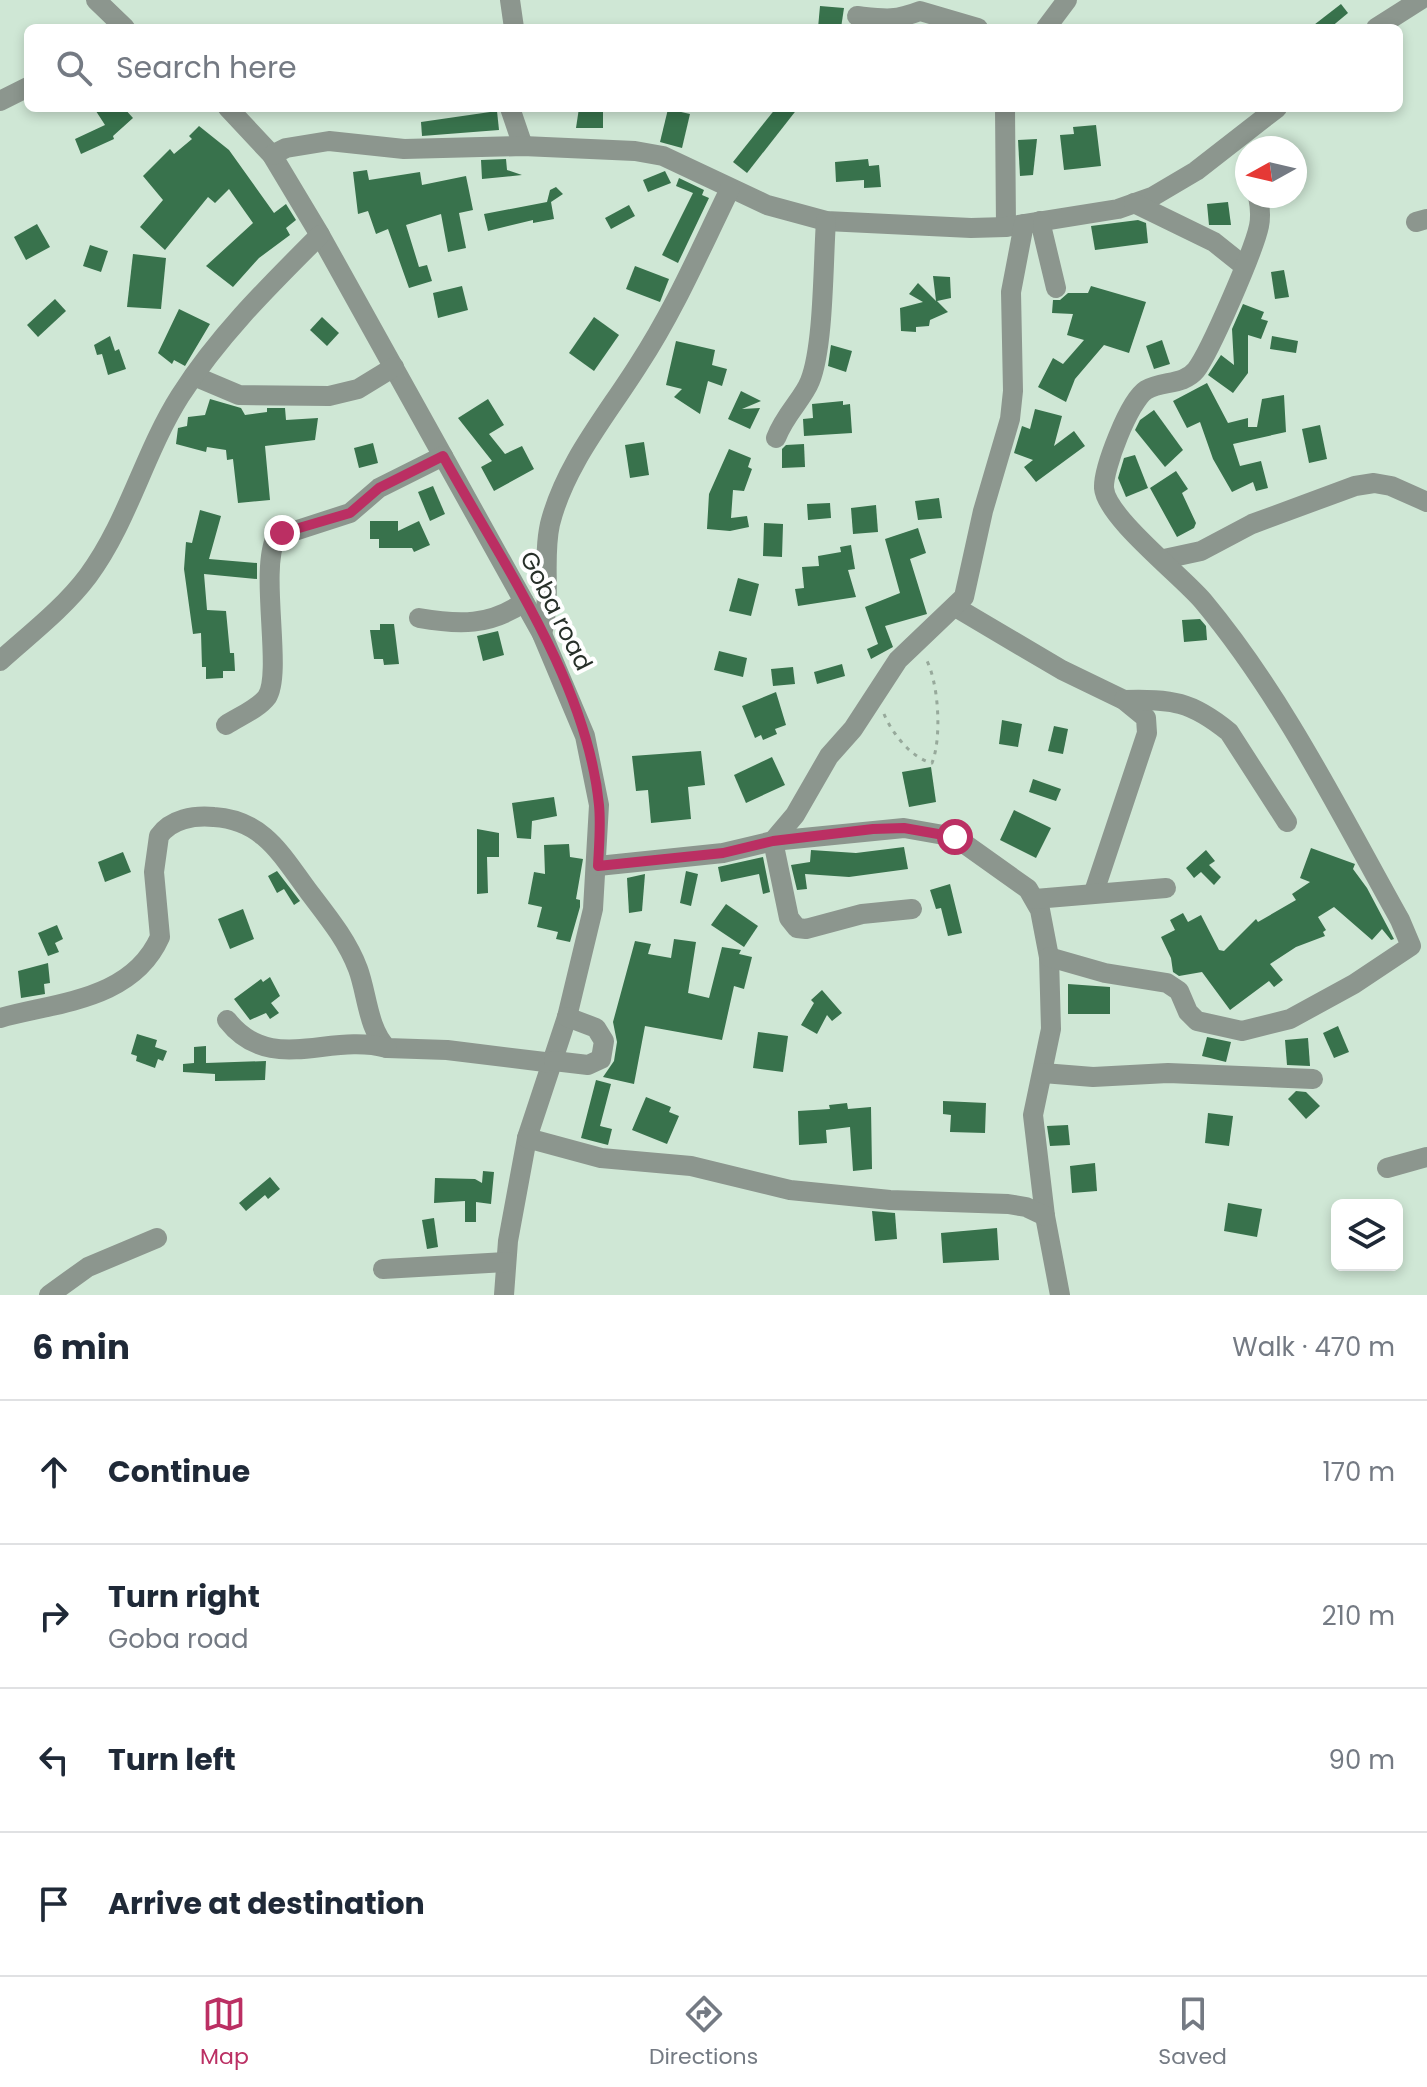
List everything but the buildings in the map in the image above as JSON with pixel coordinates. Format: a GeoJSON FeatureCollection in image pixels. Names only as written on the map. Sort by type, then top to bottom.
{"type":"FeatureCollection","features":[{"type":"Feature","properties":{"kind":"street"},"geometry":{"type":"LineString","coordinates":[[96,0],[117,24]]}},
{"type":"Feature","properties":{"kind":"street"},"geometry":{"type":"LineString","coordinates":[[510,0],[513,24]]}},
{"type":"Feature","properties":{"kind":"street"},"geometry":{"type":"LineString","coordinates":[[1049,24],[1067,0]]}},
{"type":"Feature","properties":{"kind":"street"},"geometry":{"type":"LineString","coordinates":[[1382,24],[1420,0]]}},
{"type":"Feature","properties":{"kind":"street"},"geometry":{"type":"LineString","coordinates":[[857,16],[892,20],[920,11],[964,24]]}},
{"type":"Feature","properties":{"kind":"street"},"geometry":{"type":"LineString","coordinates":[[0,101],[24,89]]}},
{"type":"Feature","properties":{"kind":"street","name":"Goba road"},"geometry":{"type":"LineString","coordinates":[[232,112],[272,155],[320,235],[542,634],[585,736],[599,805],[598,866],[593,909],[567,1017],[527,1138],[506,1262],[504,1295]]}},
{"type":"Feature","properties":{"kind":"street"},"geometry":{"type":"LineString","coordinates":[[511,112],[523,146]]}},
{"type":"Feature","properties":{"kind":"street"},"geometry":{"type":"LineString","coordinates":[[1006,112],[1023,224],[1056,288]]}},
{"type":"Feature","properties":{"kind":"street"},"geometry":{"type":"LineString","coordinates":[[1245,136],[1272,112]]}},
{"type":"Feature","properties":{"kind":"street"},"geometry":{"type":"LineString","coordinates":[[272,155],[286,148],[329,141],[404,149],[523,146],[635,151],[663,156],[730,189],[797,215],[826,221],[1023,224],[1134,203],[1188,176],[1235,144]]}},
{"type":"Feature","properties":{"kind":"street"},"geometry":{"type":"LineString","coordinates":[[542,634],[549,603],[550,525],[563,488],[584,445],[661,327],[730,189]]}},
{"type":"Feature","properties":{"kind":"street"},"geometry":{"type":"LineString","coordinates":[[1134,203],[1214,242],[1244,266]]}},
{"type":"Feature","properties":{"kind":"street"},"geometry":{"type":"LineString","coordinates":[[1049,957],[1105,973],[1167,983],[1179,991],[1188,1012],[1197,1021],[1242,1031],[1290,1019],[1354,984],[1411,946],[1400,920],[1272,693],[1236,641],[1164,559],[1109,504],[1104,477],[1124,425],[1140,396],[1156,386],[1185,379],[1195,371],[1244,266],[1259,225],[1258,208]]}},
{"type":"Feature","properties":{"kind":"street"},"geometry":{"type":"LineString","coordinates":[[776,438],[784,417],[810,381],[815,363],[826,221]]}},
{"type":"Feature","properties":{"kind":"street"},"geometry":{"type":"LineString","coordinates":[[773,841],[795,815],[829,756],[853,729],[875,692],[915,642],[957,608],[965,591],[983,511],[1010,419],[1013,391],[1011,292],[1023,224]]}},
{"type":"Feature","properties":{"kind":"street"},"geometry":{"type":"LineString","coordinates":[[0,661],[70,597],[88,575],[122,516],[178,398],[248,307],[320,235]]}},
{"type":"Feature","properties":{"kind":"street"},"geometry":{"type":"LineString","coordinates":[[194,376],[239,395],[329,396],[358,389],[394,367]]}},
{"type":"Feature","properties":{"kind":"street"},"geometry":{"type":"LineString","coordinates":[[226,725],[262,702],[270,688],[270,598],[276,537],[350,513],[379,488],[443,456]]}},
{"type":"Feature","properties":{"kind":"street"},"geometry":{"type":"LineString","coordinates":[[1164,559],[1201,551],[1252,524],[1355,486],[1374,483],[1391,486],[1427,502]]}},
{"type":"Feature","properties":{"kind":"street"},"geometry":{"type":"LineString","coordinates":[[419,618],[474,624],[507,614],[524,602]]}},
{"type":"Feature","properties":{"kind":"street"},"geometry":{"type":"LineString","coordinates":[[957,608],[1143,713],[1147,733],[1094,892]]}},
{"type":"Feature","properties":{"kind":"street"},"geometry":{"type":"LineString","coordinates":[[1124,700],[1166,699],[1187,703],[1216,721],[1229,732],[1287,822]]}},
{"type":"Feature","properties":{"kind":"street"},"geometry":{"type":"LineString","coordinates":[[0,1018],[106,991],[133,974],[160,937],[154,872],[159,836],[179,821],[202,816],[224,818],[254,828],[277,846],[340,933],[364,987],[377,1036],[387,1048]]}},
{"type":"Feature","properties":{"kind":"street"},"geometry":{"type":"LineString","coordinates":[[598,866],[723,853],[773,841],[873,829],[933,832],[955,837],[1010,873],[1035,899],[1049,957],[1051,1029],[1033,1115],[1045,1216],[1060,1295]]}},
{"type":"Feature","properties":{"kind":"street"},"geometry":{"type":"LineString","coordinates":[[773,841],[789,918],[797,928],[806,929],[862,914],[912,909]]}},
{"type":"Feature","properties":{"kind":"street"},"geometry":{"type":"LineString","coordinates":[[1035,899],[1166,888]]}},
{"type":"Feature","properties":{"kind":"street"},"geometry":{"type":"LineString","coordinates":[[227,1020],[236,1032],[282,1052],[350,1042],[387,1048],[447,1050],[588,1065],[601,1059],[604,1041],[596,1028],[567,1017]]}},
{"type":"Feature","properties":{"kind":"street"},"geometry":{"type":"LineString","coordinates":[[1043,1073],[1093,1077],[1168,1073],[1313,1079]]}},
{"type":"Feature","properties":{"kind":"street"},"geometry":{"type":"LineString","coordinates":[[527,1138],[601,1158],[691,1166],[790,1190],[890,1200],[1008,1204],[1026,1207],[1045,1216]]}},
{"type":"Feature","properties":{"kind":"street"},"geometry":{"type":"LineString","coordinates":[[1387,1168],[1427,1157]]}},
{"type":"Feature","properties":{"kind":"street"},"geometry":{"type":"LineString","coordinates":[[49,1295],[88,1267],[157,1238]]}},
{"type":"Feature","properties":{"kind":"street"},"geometry":{"type":"LineString","coordinates":[[383,1269],[506,1262]]}},
{"type":"Feature","properties":{"kind":"path"},"geometry":{"type":"LineString","coordinates":[[875,692],[895,735],[924,760],[932,763],[938,743],[938,694],[928,662],[915,642]]}},
{"type":"Feature","properties":{"kind":"route"},"geometry":{"type":"LineString","coordinates":[[282,533],[350,513],[379,488],[443,456],[542,634],[568,689],[585,736],[599,805],[598,866],[723,853],[773,841],[873,829],[904,828],[955,837]]}}]}
